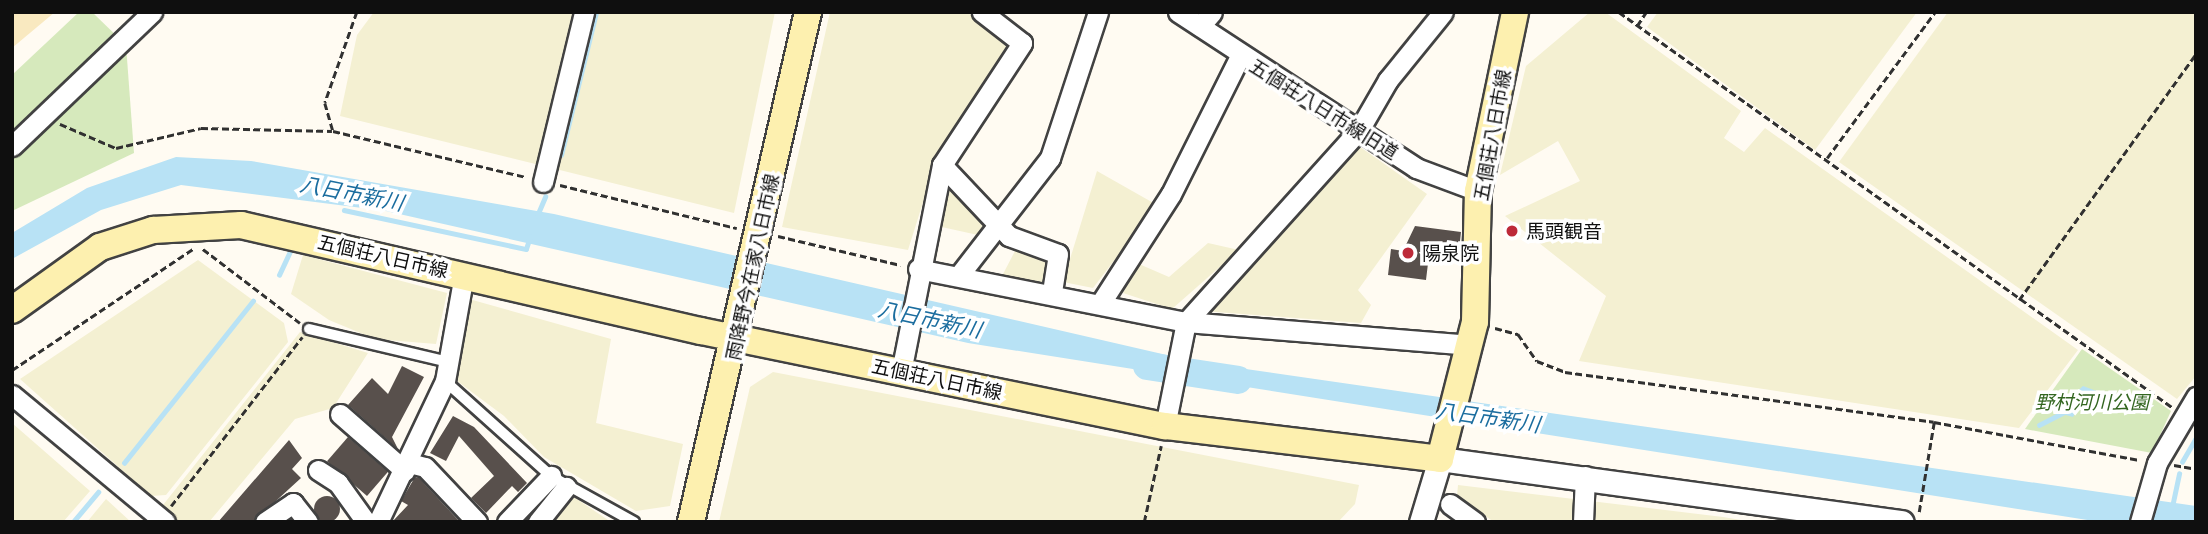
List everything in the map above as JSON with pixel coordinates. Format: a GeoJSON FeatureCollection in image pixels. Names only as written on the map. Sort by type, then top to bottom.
{"type":"FeatureCollection","features":[{"type":"Feature","properties":{"kind":"main road","name":"雨降野今在家八日市線"},"geometry":{"type":"LineString","coordinates":[[691,522],[739,329],[751,230],[808,12]]}},
{"type":"Feature","properties":{"kind":"main road","name":"五個荘八日市線"},"geometry":{"type":"LineString","coordinates":[[12,310],[100,247],[193,224],[287,233],[464,274],[739,329],[901,372],[1165,426],[1440,459],[1473,334],[1478,191],[1516,12]]}},
{"type":"Feature","properties":{"kind":"street"},"geometry":{"type":"LineString","coordinates":[[12,146],[152,12]]}},
{"type":"Feature","properties":{"kind":"street"},"geometry":{"type":"LineString","coordinates":[[543,182],[584,12]]}},
{"type":"Feature","properties":{"kind":"street"},"geometry":{"type":"LineString","coordinates":[[901,372],[918,269],[942,165],[1022,43],[982,12]]}},
{"type":"Feature","properties":{"kind":"street"},"geometry":{"type":"LineString","coordinates":[[960,274],[1050,158],[1098,12]]}},
{"type":"Feature","properties":{"kind":"street","name":"五個荘八日市線旧道"},"geometry":{"type":"LineString","coordinates":[[1178,12],[1206,19],[1240,56],[1416,168],[1478,191]]}},
{"type":"Feature","properties":{"kind":"street"},"geometry":{"type":"LineString","coordinates":[[1165,426],[1186,322],[1359,131],[1388,80],[1436,15]]}},
{"type":"Feature","properties":{"kind":"street"},"geometry":{"type":"LineString","coordinates":[[1102,302],[1171,194],[1240,56]]}},
{"type":"Feature","properties":{"kind":"street"},"geometry":{"type":"LineString","coordinates":[[942,165],[1009,236],[1058,254],[1052,293]]}},
{"type":"Feature","properties":{"kind":"street"},"geometry":{"type":"LineString","coordinates":[[918,269],[960,274],[1102,302],[1186,322],[1473,334]]}},
{"type":"Feature","properties":{"kind":"street"},"geometry":{"type":"LineString","coordinates":[[379,522],[445,381],[444,361],[464,274]]}},
{"type":"Feature","properties":{"kind":"street"},"geometry":{"type":"LineString","coordinates":[[12,395],[163,519]]}},
{"type":"Feature","properties":{"kind":"street"},"geometry":{"type":"LineString","coordinates":[[2140,522],[2157,463],[2182,414],[2196,397]]}},
{"type":"Feature","properties":{"kind":"street"},"geometry":{"type":"LineString","coordinates":[[340,414],[407,467],[425,467],[477,522]]}},
{"type":"Feature","properties":{"kind":"street"},"geometry":{"type":"LineString","coordinates":[[1421,522],[1440,459],[1584,476],[1902,522]]}},
{"type":"Feature","properties":{"kind":"street"},"geometry":{"type":"LineString","coordinates":[[318,470],[338,483],[366,522]]}},
{"type":"Feature","properties":{"kind":"street"},"geometry":{"type":"LineString","coordinates":[[1583,522],[1584,476]]}},
{"type":"Feature","properties":{"kind":"street"},"geometry":{"type":"LineString","coordinates":[[507,522],[559,482]]}},
{"type":"Feature","properties":{"kind":"street"},"geometry":{"type":"LineString","coordinates":[[538,522],[559,482]]}},
{"type":"Feature","properties":{"kind":"street"},"geometry":{"type":"LineString","coordinates":[[265,522],[293,502],[308,522]]}},
{"type":"Feature","properties":{"kind":"street"},"geometry":{"type":"LineString","coordinates":[[1450,504],[1475,522]]}},
{"type":"Feature","properties":{"kind":"lane"},"geometry":{"type":"LineString","coordinates":[[309,329],[444,361]]}},
{"type":"Feature","properties":{"kind":"lane"},"geometry":{"type":"LineString","coordinates":[[445,381],[559,482],[634,522]]}},
{"type":"Feature","properties":{"kind":"path"},"geometry":{"type":"LineString","coordinates":[[333,131],[326,103],[357,12]]}},
{"type":"Feature","properties":{"kind":"path"},"geometry":{"type":"LineString","coordinates":[[1619,12],[1827,158],[2018,300],[2182,414]]}},
{"type":"Feature","properties":{"kind":"path"},"geometry":{"type":"LineString","coordinates":[[1637,26],[1646,12]]}},
{"type":"Feature","properties":{"kind":"path"},"geometry":{"type":"LineString","coordinates":[[1827,158],[1934,12]]}},
{"type":"Feature","properties":{"kind":"path"},"geometry":{"type":"LineString","coordinates":[[2018,300],[2196,54]]}},
{"type":"Feature","properties":{"kind":"path"},"geometry":{"type":"LineString","coordinates":[[45,115],[85,140],[116,148],[201,128],[333,131],[918,269]]}},
{"type":"Feature","properties":{"kind":"path"},"geometry":{"type":"LineString","coordinates":[[12,370],[193,248],[204,249],[309,329],[163,519]]}},
{"type":"Feature","properties":{"kind":"path"},"geometry":{"type":"LineString","coordinates":[[1473,334],[1518,334],[1537,361],[1565,372],[1934,422],[2157,463]]}},
{"type":"Feature","properties":{"kind":"path"},"geometry":{"type":"LineString","coordinates":[[1917,522],[1934,422]]}},
{"type":"Feature","properties":{"kind":"path"},"geometry":{"type":"LineString","coordinates":[[1144,522],[1165,426]]}},
{"type":"Feature","properties":{"kind":"shaded area"},"geometry":{"type":"Polygon","coordinates":[[[374,12],[775,12],[734,213],[340,116],[357,35],[374,12]]]}},
{"type":"Feature","properties":{"kind":"shaded area"},"geometry":{"type":"Polygon","coordinates":[[[830,12],[967,12],[1010,46],[936,161],[908,250],[782,227],[830,12]]]}},
{"type":"Feature","properties":{"kind":"shaded area"},"geometry":{"type":"Polygon","coordinates":[[[1590,12],[1605,12],[1741,111],[1724,138],[1744,152],[1765,128],[2078,350],[2019,428],[1579,361],[1606,296],[1505,216],[1580,181],[1558,141],[1500,175],[1526,66],[1590,12]]]}},
{"type":"Feature","properties":{"kind":"shaded area"},"geometry":{"type":"Polygon","coordinates":[[[1658,12],[1917,12],[1815,150],[1647,27],[1658,12]]]}},
{"type":"Feature","properties":{"kind":"shaded area"},"geometry":{"type":"Polygon","coordinates":[[[1948,12],[2196,12],[2196,376],[2177,399],[1839,162],[1948,12]]]}},
{"type":"Feature","properties":{"kind":"shaded area"},"geometry":{"type":"Polygon","coordinates":[[[1356,144],[1427,194],[1358,290],[1371,305],[1361,323],[1203,311],[1356,144]]]}},
{"type":"Feature","properties":{"kind":"shaded area"},"geometry":{"type":"Polygon","coordinates":[[[1097,171],[1157,205],[1093,288],[1063,282],[1097,171]]]}},
{"type":"Feature","properties":{"kind":"shaded area"},"geometry":{"type":"Polygon","coordinates":[[[947,174],[987,228],[978,235],[937,226],[947,174]]]}},
{"type":"Feature","properties":{"kind":"shaded area"},"geometry":{"type":"Polygon","coordinates":[[[1208,243],[1239,250],[1172,309],[1123,293],[1139,264],[1169,277],[1208,243]]]}},
{"type":"Feature","properties":{"kind":"shaded area"},"geometry":{"type":"Polygon","coordinates":[[[1045,250],[1054,255],[1047,287],[1002,276],[1015,251],[1045,250]]]}},
{"type":"Feature","properties":{"kind":"shaded area"},"geometry":{"type":"Polygon","coordinates":[[[303,255],[447,293],[436,344],[375,339],[329,320],[291,294],[303,255]]]}},
{"type":"Feature","properties":{"kind":"shaded area"},"geometry":{"type":"Polygon","coordinates":[[[198,260],[284,323],[288,342],[166,495],[151,496],[20,379],[198,260]]]}},
{"type":"Feature","properties":{"kind":"shaded area"},"geometry":{"type":"Polygon","coordinates":[[[469,299],[611,339],[596,423],[683,444],[670,506],[636,511],[544,457],[504,416],[453,378],[469,299]]]}},
{"type":"Feature","properties":{"kind":"shaded area"},"geometry":{"type":"Polygon","coordinates":[[[300,332],[368,353],[333,408],[295,419],[209,522],[173,522],[163,505],[300,332]]]}},
{"type":"Feature","properties":{"kind":"shaded area"},"geometry":{"type":"Polygon","coordinates":[[[773,372],[1359,485],[1355,504],[1338,522],[719,522],[750,387],[773,372]]]}},
{"type":"Feature","properties":{"kind":"shaded area"},"geometry":{"type":"Polygon","coordinates":[[[12,423],[90,491],[63,522],[12,522],[12,423]]]}},
{"type":"Feature","properties":{"kind":"shaded area"},"geometry":{"type":"Polygon","coordinates":[[[1458,485],[1753,522],[1494,522],[1457,496],[1458,485]]]}},
{"type":"Feature","properties":{"kind":"shaded area"},"geometry":{"type":"Polygon","coordinates":[[[559,487],[611,522],[517,522],[559,487]]]}},
{"type":"Feature","properties":{"kind":"shaded area"},"geometry":{"type":"Polygon","coordinates":[[[106,499],[131,522],[87,522],[106,499]]]}},
{"type":"Feature","properties":{"kind":"green space"},"geometry":{"type":"Polygon","coordinates":[[[79,12],[92,12],[126,45],[134,153],[12,211],[12,75],[79,12]]]}},
{"type":"Feature","properties":{"kind":"green space","name":"野村河川公園"},"geometry":{"type":"Polygon","coordinates":[[[2082,349],[2171,411],[2152,453],[2025,429],[2082,349]]]}},
{"type":"Feature","properties":{"kind":"sand"},"geometry":{"type":"Polygon","coordinates":[[[12,12],[55,12],[12,48],[12,12]]]}},
{"type":"Feature","properties":{"kind":"water"},"geometry":{"type":"Polygon","coordinates":[[[176,157],[251,161],[554,214],[1197,362],[2196,506],[2196,522],[2100,522],[968,343],[386,211],[181,185],[101,210],[12,259],[12,233],[87,188],[176,157]]]}},
{"type":"Feature","properties":{"kind":"water"},"geometry":{"type":"Polygon","coordinates":[[[2083,386],[2118,399],[2142,399],[2142,405],[2109,409],[2080,403],[2073,417],[2062,414],[2060,407],[2083,386]]]}},
{"type":"Feature","properties":{"kind":"building","name":"陽泉院"},"geometry":{"type":"Polygon","coordinates":[[[1415,226],[1461,232],[1459,250],[1430,247],[1426,280],[1388,275],[1391,249],[1403,251],[1415,226]]]}},
{"type":"Feature","properties":{"kind":"building"},"geometry":{"type":"Polygon","coordinates":[[[402,366],[424,377],[392,437],[398,449],[348,405],[372,378],[388,394],[402,366]]]}},
{"type":"Feature","properties":{"kind":"building"},"geometry":{"type":"Polygon","coordinates":[[[453,416],[474,427],[527,483],[518,492],[512,486],[486,513],[471,498],[494,476],[459,436],[446,461],[430,453],[453,416]]]}},
{"type":"Feature","properties":{"kind":"building"},"geometry":{"type":"Polygon","coordinates":[[[348,437],[388,472],[367,496],[327,461],[348,437]]]}},
{"type":"Feature","properties":{"kind":"building"},"geometry":{"type":"Polygon","coordinates":[[[289,440],[302,458],[292,469],[301,478],[253,522],[218,522],[289,440]]]}},
{"type":"Feature","properties":{"kind":"building"},"geometry":{"type":"Polygon","coordinates":[[[415,477],[419,478],[460,522],[392,522],[408,505],[401,501],[415,477]]]}},
{"type":"Feature","properties":{"kind":"building"},"geometry":{"type":"Polygon","coordinates":[[[327,496],[337,499],[340,509],[337,519],[327,522],[317,519],[314,509],[317,499],[327,496]]]}},
{"type":"Feature","properties":{"kind":"waterway"},"geometry":{"type":"LineString","coordinates":[[561,155],[596,12]]}},
{"type":"Feature","properties":{"kind":"waterway"},"geometry":{"type":"LineString","coordinates":[[537,216],[545,197]]}},
{"type":"Feature","properties":{"kind":"waterway"},"geometry":{"type":"LineString","coordinates":[[344,210],[526,249],[530,237]]}},
{"type":"Feature","properties":{"kind":"waterway"},"geometry":{"type":"LineString","coordinates":[[279,275],[292,247]]}},
{"type":"Feature","properties":{"kind":"waterway"},"geometry":{"type":"LineString","coordinates":[[124,463],[253,301]]}},
{"type":"Feature","properties":{"kind":"waterway","name":"八日市新川"},"geometry":{"type":"LineString","coordinates":[[1147,366],[1238,380]]}},
{"type":"Feature","properties":{"kind":"waterway"},"geometry":{"type":"LineString","coordinates":[[2039,425],[2065,412]]}},
{"type":"Feature","properties":{"kind":"waterway"},"geometry":{"type":"LineString","coordinates":[[2182,462],[2196,438]]}},
{"type":"Feature","properties":{"kind":"waterway"},"geometry":{"type":"LineString","coordinates":[[2172,507],[2179,474]]}},
{"type":"Feature","properties":{"kind":"waterway"},"geometry":{"type":"LineString","coordinates":[[73,522],[98,492]]}},
{"type":"Feature","properties":{"kind":"place","name":"馬頭観音"},"geometry":{"type":"Point","coordinates":[1512,231]}},
{"type":"Feature","properties":{"kind":"place","name":"陽泉院"},"geometry":{"type":"Point","coordinates":[1408,253]}}]}
